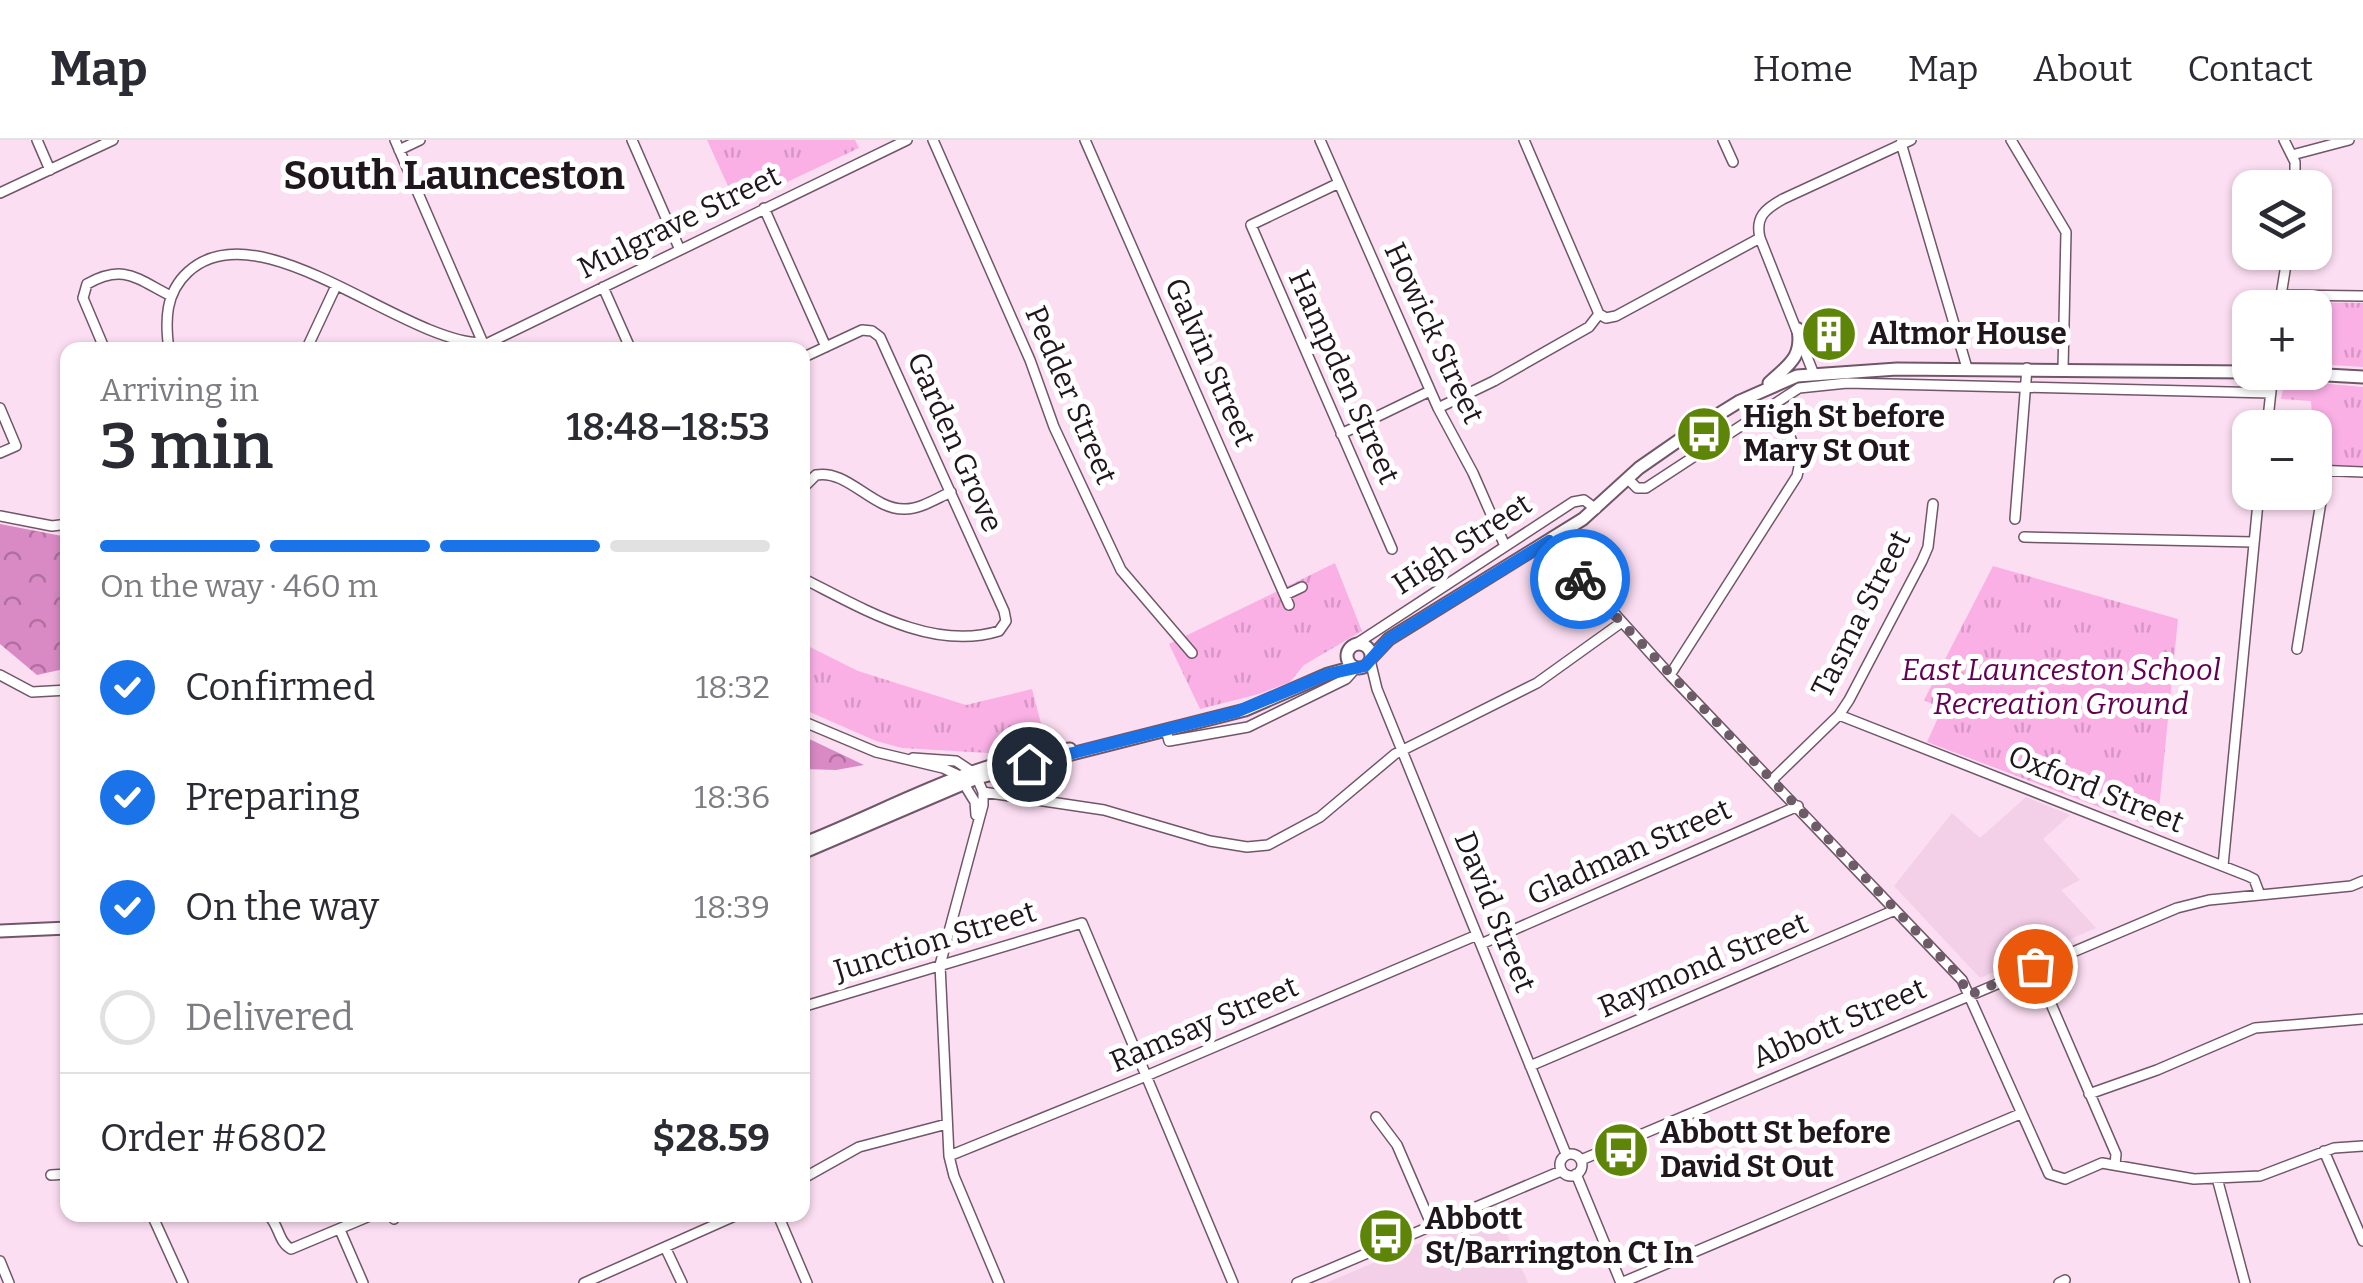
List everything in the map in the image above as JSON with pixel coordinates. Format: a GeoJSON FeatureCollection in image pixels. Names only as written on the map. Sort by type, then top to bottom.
{"type":"FeatureCollection","features":[{"type":"Feature","properties":{"kind":"main road"},"geometry":{"type":"LineString","coordinates":[[1762,390],[1796,358],[1800,345],[1798,329]]}},
{"type":"Feature","properties":{"kind":"main road","name":"High Street"},"geometry":{"type":"LineString","coordinates":[[1370,659],[1389,639],[1596,509],[1628,478],[1698,427],[1762,390],[1812,372],[1967,368],[2232,372]]}},
{"type":"Feature","properties":{"kind":"main road"},"geometry":{"type":"LineString","coordinates":[[2332,375],[2363,377]]}},
{"type":"Feature","properties":{"kind":"main road","name":"High Street"},"geometry":{"type":"LineString","coordinates":[[1328,674],[1355,646],[1389,639]]}},
{"type":"Feature","properties":{"kind":"main road"},"geometry":{"type":"LineString","coordinates":[[1355,646],[1368,648],[1370,659],[1365,666],[1356,667],[1348,660],[1355,646]]}},
{"type":"Feature","properties":{"kind":"main road","name":"High Street"},"geometry":{"type":"LineString","coordinates":[[968,778],[1198,722],[1264,703],[1328,674],[1356,667]]}},
{"type":"Feature","properties":{"kind":"main road"},"geometry":{"type":"LineString","coordinates":[[810,841],[968,778]]}},
{"type":"Feature","properties":{"kind":"main road"},"geometry":{"type":"LineString","coordinates":[[810,849],[968,778]]}},
{"type":"Feature","properties":{"kind":"main road"},"geometry":{"type":"LineString","coordinates":[[0,931],[60,928]]}},
{"type":"Feature","properties":{"kind":"street"},"geometry":{"type":"LineString","coordinates":[[36,140],[50,170]]}},
{"type":"Feature","properties":{"kind":"street"},"geometry":{"type":"LineString","coordinates":[[0,193],[113,140]]}},
{"type":"Feature","properties":{"kind":"street"},"geometry":{"type":"LineString","coordinates":[[420,140],[397,145],[483,342]]}},
{"type":"Feature","properties":{"kind":"street"},"geometry":{"type":"LineString","coordinates":[[632,140],[680,250]]}},
{"type":"Feature","properties":{"kind":"street","name":"Mulgrave Street"},"geometry":{"type":"LineString","coordinates":[[493,342],[907,140]]}},
{"type":"Feature","properties":{"kind":"street","name":"Pedder Street"},"geometry":{"type":"LineString","coordinates":[[933,140],[1030,360],[1054,427],[1121,570],[1192,652]]}},
{"type":"Feature","properties":{"kind":"street","name":"Galvin Street"},"geometry":{"type":"LineString","coordinates":[[1085,140],[1287,600],[1302,587]]}},
{"type":"Feature","properties":{"kind":"street","name":"Howick Street"},"geometry":{"type":"LineString","coordinates":[[1320,140],[1438,408],[1473,472],[1505,546]]}},
{"type":"Feature","properties":{"kind":"street"},"geometry":{"type":"LineString","coordinates":[[1524,140],[1598,314],[1606,318],[1760,238]]}},
{"type":"Feature","properties":{"kind":"street"},"geometry":{"type":"LineString","coordinates":[[1723,140],[1732,162]]}},
{"type":"Feature","properties":{"kind":"street"},"geometry":{"type":"LineString","coordinates":[[2011,140],[2066,232],[2064,369]]}},
{"type":"Feature","properties":{"kind":"street"},"geometry":{"type":"LineString","coordinates":[[2296,170],[2285,142],[2299,140]]}},
{"type":"Feature","properties":{"kind":"street"},"geometry":{"type":"LineString","coordinates":[[2292,154],[2349,140]]}},
{"type":"Feature","properties":{"kind":"street"},"geometry":{"type":"LineString","coordinates":[[1812,372],[1760,238],[1759,219],[1770,206],[1904,141],[1967,368]]}},
{"type":"Feature","properties":{"kind":"street","name":"Hampden Street"},"geometry":{"type":"LineString","coordinates":[[1339,183],[1250,225],[1392,550]]}},
{"type":"Feature","properties":{"kind":"street"},"geometry":{"type":"LineString","coordinates":[[764,208],[826,347]]}},
{"type":"Feature","properties":{"kind":"street"},"geometry":{"type":"LineString","coordinates":[[168,342],[166,316],[171,296],[192,269],[208,259],[245,254],[276,261],[430,330],[470,342]]}},
{"type":"Feature","properties":{"kind":"street"},"geometry":{"type":"LineString","coordinates":[[101,342],[82,298],[87,284],[111,272],[123,272],[171,296]]}},
{"type":"Feature","properties":{"kind":"street"},"geometry":{"type":"LineString","coordinates":[[310,342],[336,286]]}},
{"type":"Feature","properties":{"kind":"street"},"geometry":{"type":"LineString","coordinates":[[603,287],[627,342]]}},
{"type":"Feature","properties":{"kind":"street"},"geometry":{"type":"LineString","coordinates":[[2332,296],[2363,296]]}},
{"type":"Feature","properties":{"kind":"street"},"geometry":{"type":"LineString","coordinates":[[1438,408],[1589,327],[1598,314]]}},
{"type":"Feature","properties":{"kind":"street","name":"Garden Grove"},"geometry":{"type":"LineString","coordinates":[[810,354],[862,330],[877,334],[1004,611],[1004,624],[999,631],[976,636],[938,634],[877,616],[810,582]]}},
{"type":"Feature","properties":{"kind":"street"},"geometry":{"type":"LineString","coordinates":[[2015,519],[2027,368]]}},
{"type":"Feature","properties":{"kind":"street"},"geometry":{"type":"LineString","coordinates":[[1628,478],[1635,486],[1646,488],[1799,388],[1829,384],[2271,393]]}},
{"type":"Feature","properties":{"kind":"street"},"geometry":{"type":"LineString","coordinates":[[1341,434],[1430,390]]}},
{"type":"Feature","properties":{"kind":"street"},"geometry":{"type":"LineString","coordinates":[[2269,410],[2271,390]]}},
{"type":"Feature","properties":{"kind":"street"},"geometry":{"type":"LineString","coordinates":[[1670,675],[1797,476],[1800,462],[1777,404]]}},
{"type":"Feature","properties":{"kind":"street"},"geometry":{"type":"LineString","coordinates":[[0,408],[16,446],[0,453]]}},
{"type":"Feature","properties":{"kind":"street"},"geometry":{"type":"LineString","coordinates":[[2332,471],[2363,472]]}},
{"type":"Feature","properties":{"kind":"street"},"geometry":{"type":"LineString","coordinates":[[810,481],[816,475],[828,474],[879,503],[902,509],[918,507],[951,492]]}},
{"type":"Feature","properties":{"kind":"street","name":"High Street"},"geometry":{"type":"LineString","coordinates":[[1355,646],[1577,500],[1588,501],[1596,509]]}},
{"type":"Feature","properties":{"kind":"street","name":"Tasma Street"},"geometry":{"type":"LineString","coordinates":[[1772,780],[1839,715],[1928,547],[1933,504]]}},
{"type":"Feature","properties":{"kind":"street"},"geometry":{"type":"LineString","coordinates":[[2223,866],[2257,510]]}},
{"type":"Feature","properties":{"kind":"street"},"geometry":{"type":"LineString","coordinates":[[2298,649],[2316,510]]}},
{"type":"Feature","properties":{"kind":"street"},"geometry":{"type":"LineString","coordinates":[[0,516],[60,525]]}},
{"type":"Feature","properties":{"kind":"street"},"geometry":{"type":"LineString","coordinates":[[2024,537],[2254,542]]}},
{"type":"Feature","properties":{"kind":"street"},"geometry":{"type":"LineString","coordinates":[[1549,541],[1670,675],[1956,973],[1970,995],[2046,1170],[2056,1178],[2070,1177],[2102,1164],[2183,1178],[2267,1175],[2324,1152],[2363,1146]]}},
{"type":"Feature","properties":{"kind":"street"},"geometry":{"type":"LineString","coordinates":[[810,724],[876,752],[944,768],[968,778],[983,792],[1104,810],[1210,841],[1256,847],[1268,845],[1310,823],[1402,752],[1537,683],[1622,622]]}},
{"type":"Feature","properties":{"kind":"street","name":"David Street"},"geometry":{"type":"LineString","coordinates":[[1370,659],[1377,689],[1566,1154]]}},
{"type":"Feature","properties":{"kind":"street"},"geometry":{"type":"LineString","coordinates":[[1166,730],[1169,741],[1237,731],[1346,679],[1356,667]]}},
{"type":"Feature","properties":{"kind":"street","name":"David Street"},"geometry":{"type":"LineString","coordinates":[[1356,667],[1377,689]]}},
{"type":"Feature","properties":{"kind":"street"},"geometry":{"type":"LineString","coordinates":[[2,681],[32,692],[60,690]]}},
{"type":"Feature","properties":{"kind":"street","name":"Oxford Street"},"geometry":{"type":"LineString","coordinates":[[1839,715],[2254,879],[2260,895]]}},
{"type":"Feature","properties":{"kind":"street"},"geometry":{"type":"LineString","coordinates":[[1198,722],[1202,736]]}},
{"type":"Feature","properties":{"kind":"street"},"geometry":{"type":"LineString","coordinates":[[968,778],[976,823]]}},
{"type":"Feature","properties":{"kind":"street"},"geometry":{"type":"LineString","coordinates":[[983,792],[983,805],[940,966],[948,1156],[1000,1283]]}},
{"type":"Feature","properties":{"kind":"street","name":"Gladman Street"},"geometry":{"type":"LineString","coordinates":[[1479,940],[1798,806]]}},
{"type":"Feature","properties":{"kind":"street","name":"Abbott Street"},"geometry":{"type":"LineString","coordinates":[[1580,1160],[2177,908],[2208,900],[2350,886],[2363,881]]}},
{"type":"Feature","properties":{"kind":"street","name":"Abbott Street"},"geometry":{"type":"LineString","coordinates":[[2350,886],[2363,889]]}},
{"type":"Feature","properties":{"kind":"street","name":"Raymond Street"},"geometry":{"type":"LineString","coordinates":[[1530,1066],[1895,910]]}},
{"type":"Feature","properties":{"kind":"street","name":"Junction Street"},"geometry":{"type":"LineString","coordinates":[[810,1005],[1082,923],[1146,1076]]}},
{"type":"Feature","properties":{"kind":"street","name":"Ramsay Street"},"geometry":{"type":"LineString","coordinates":[[948,1156],[1479,940]]}},
{"type":"Feature","properties":{"kind":"street"},"geometry":{"type":"LineString","coordinates":[[2035,966],[2116,1154],[2114,1165]]}},
{"type":"Feature","properties":{"kind":"street"},"geometry":{"type":"LineString","coordinates":[[2090,1094],[2255,1028],[2363,1019]]}},
{"type":"Feature","properties":{"kind":"street"},"geometry":{"type":"LineString","coordinates":[[1146,1076],[1233,1283]]}},
{"type":"Feature","properties":{"kind":"street"},"geometry":{"type":"LineString","coordinates":[[1576,1174],[1621,1283],[2020,1114]]}},
{"type":"Feature","properties":{"kind":"street"},"geometry":{"type":"LineString","coordinates":[[1376,1117],[1397,1144],[1432,1226]]}},
{"type":"Feature","properties":{"kind":"street"},"geometry":{"type":"LineString","coordinates":[[810,1175],[859,1147],[947,1124]]}},
{"type":"Feature","properties":{"kind":"street"},"geometry":{"type":"LineString","coordinates":[[2324,1152],[2363,1242]]}},
{"type":"Feature","properties":{"kind":"street"},"geometry":{"type":"LineString","coordinates":[[1566,1154],[1574,1154],[1580,1160],[1581,1168],[1576,1174],[1570,1176],[1561,1171],[1560,1162],[1566,1154]]}},
{"type":"Feature","properties":{"kind":"street"},"geometry":{"type":"LineString","coordinates":[[1297,1283],[1561,1171]]}},
{"type":"Feature","properties":{"kind":"street"},"geometry":{"type":"LineString","coordinates":[[51,1176],[60,1175]]}},
{"type":"Feature","properties":{"kind":"street"},"geometry":{"type":"LineString","coordinates":[[2217,1178],[2242,1282]]}},
{"type":"Feature","properties":{"kind":"street"},"geometry":{"type":"LineString","coordinates":[[155,1222],[183,1283]]}},
{"type":"Feature","properties":{"kind":"street"},"geometry":{"type":"LineString","coordinates":[[276,1222],[283,1243],[290,1250],[357,1222]]}},
{"type":"Feature","properties":{"kind":"street"},"geometry":{"type":"LineString","coordinates":[[584,1283],[721,1222]]}},
{"type":"Feature","properties":{"kind":"street"},"geometry":{"type":"LineString","coordinates":[[781,1222],[808,1283]]}},
{"type":"Feature","properties":{"kind":"street"},"geometry":{"type":"LineString","coordinates":[[340,1230],[363,1283]]}},
{"type":"Feature","properties":{"kind":"street"},"geometry":{"type":"LineString","coordinates":[[665,1247],[682,1283]]}},
{"type":"Feature","properties":{"kind":"street"},"geometry":{"type":"LineString","coordinates":[[0,1262],[10,1283]]}},
{"type":"Feature","properties":{"kind":"shaded area"},"geometry":{"type":"Polygon","coordinates":[[[2026,797],[2070,815],[2043,839],[2080,880],[2061,890],[2096,928],[1980,978],[1894,886],[1952,813],[1980,838],[2026,797]]]}},
{"type":"Feature","properties":{"kind":"shaded area"},"geometry":{"type":"Polygon","coordinates":[[[1497,1210],[1528,1283],[1326,1283],[1497,1210]]]}},
{"type":"Feature","properties":{"kind":"green space"},"geometry":{"type":"Polygon","coordinates":[[[707,140],[855,140],[859,148],[737,206],[707,140]]]}},
{"type":"Feature","properties":{"kind":"green space"},"geometry":{"type":"Polygon","coordinates":[[[2332,303],[2363,303],[2363,367],[2332,365],[2332,303]]]}},
{"type":"Feature","properties":{"kind":"green space"},"geometry":{"type":"Polygon","coordinates":[[[2332,384],[2363,387],[2363,466],[2332,465],[2332,410],[2312,410],[2311,401],[2281,399],[2283,390],[2332,390],[2332,384]]]}},
{"type":"Feature","properties":{"kind":"green space"},"geometry":{"type":"Polygon","coordinates":[[[0,524],[60,536],[60,670],[37,675],[0,644],[0,524]]]}},
{"type":"Feature","properties":{"kind":"green space"},"geometry":{"type":"Polygon","coordinates":[[[1335,563],[1362,631],[1304,665],[1290,682],[1200,709],[1169,644],[1335,563]]]}},
{"type":"Feature","properties":{"kind":"green space","name":"East Launceston School Recreation Ground"},"geometry":{"type":"Polygon","coordinates":[[[1993,566],[2178,619],[2157,829],[1927,742],[1942,709],[1924,700],[1993,566]]]}},
{"type":"Feature","properties":{"kind":"green space"},"geometry":{"type":"Polygon","coordinates":[[[810,647],[858,671],[966,705],[1032,689],[1044,735],[988,753],[902,748],[810,712],[810,647]]]}},
{"type":"Feature","properties":{"kind":"green space"},"geometry":{"type":"Polygon","coordinates":[[[810,739],[864,765],[810,769],[810,739]]]}},
{"type":"Feature","properties":{"kind":"way so far"},"geometry":{"type":"LineString","coordinates":[[1580,579],[1956,973],[1970,995],[2035,966]]}},
{"type":"Feature","properties":{"kind":"place","name":"Altmor House"},"geometry":{"type":"Point","coordinates":[1829,334]}},
{"type":"Feature","properties":{"kind":"place","name":"High St before Mary St Out"},"geometry":{"type":"Point","coordinates":[1704,434]}},
{"type":"Feature","properties":{"kind":"place","name":"Abbott St before David St Out"},"geometry":{"type":"Point","coordinates":[1621,1150]}},
{"type":"Feature","properties":{"kind":"place","name":"Abbott St/Barrington Ct In"},"geometry":{"type":"Point","coordinates":[1386,1236]}},
{"type":"Feature","properties":{"kind":"district","name":"South Launceston"},"geometry":{"type":"Point","coordinates":[454,175]}},
{"type":"Feature","properties":{"kind":"route"},"geometry":{"type":"LineString","coordinates":[[1029,764],[1236,712],[1328,674],[1365,666],[1389,639],[1549,541],[1580,579]]}}]}
